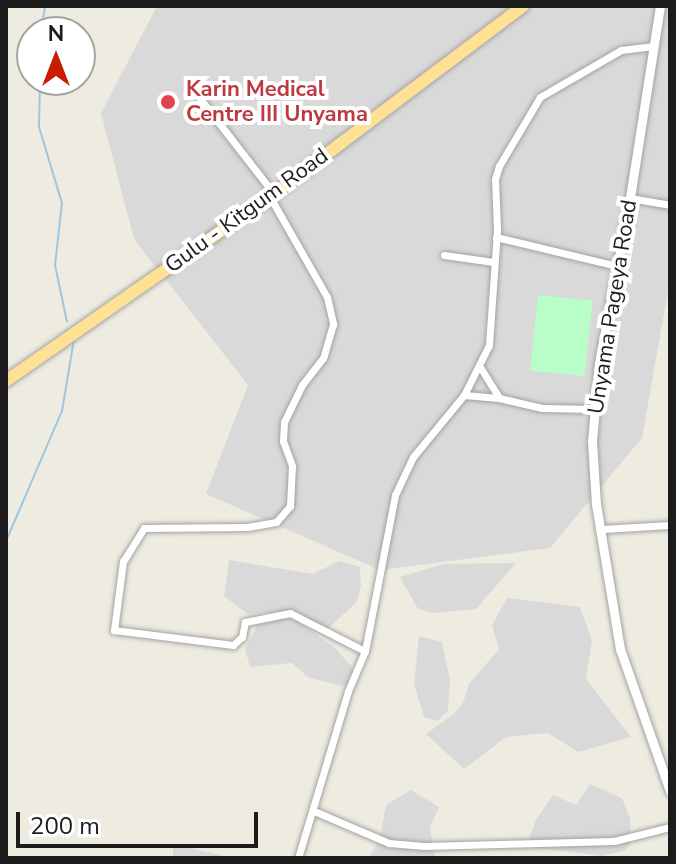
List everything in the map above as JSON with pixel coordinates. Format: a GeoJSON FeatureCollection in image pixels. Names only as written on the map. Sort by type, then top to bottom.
{"type":"FeatureCollection","features":[{"type":"Feature","properties":{"kind":"main road","name":"Gulu - Kitgum Road"},"geometry":{"type":"LineString","coordinates":[[6,381],[272,196],[523,6]]}},
{"type":"Feature","properties":{"kind":"street"},"geometry":{"type":"LineString","coordinates":[[659,11],[670,17]]}},
{"type":"Feature","properties":{"kind":"street","name":"Unyama Pageya Road"},"geometry":{"type":"LineString","coordinates":[[659,11],[630,198],[599,363],[593,474],[620,649],[670,789]]}},
{"type":"Feature","properties":{"kind":"street"},"geometry":{"type":"LineString","coordinates":[[298,858],[348,691],[365,651],[395,495],[413,457],[464,395],[489,345],[496,237],[496,174],[540,97],[621,50],[654,46]]}},
{"type":"Feature","properties":{"kind":"street"},"geometry":{"type":"LineString","coordinates":[[191,87],[272,196],[327,297],[333,324],[323,358],[302,385],[284,422],[283,441],[292,466],[290,506],[276,522],[247,527],[144,528],[123,561],[114,630],[233,645],[242,637],[245,622],[290,613],[365,651]]}},
{"type":"Feature","properties":{"kind":"street"},"geometry":{"type":"LineString","coordinates":[[630,198],[670,205]]}},
{"type":"Feature","properties":{"kind":"street"},"geometry":{"type":"LineString","coordinates":[[496,237],[617,266]]}},
{"type":"Feature","properties":{"kind":"street"},"geometry":{"type":"LineString","coordinates":[[444,255],[494,262]]}},
{"type":"Feature","properties":{"kind":"street"},"geometry":{"type":"LineString","coordinates":[[480,367],[499,398]]}},
{"type":"Feature","properties":{"kind":"street"},"geometry":{"type":"LineString","coordinates":[[464,395],[499,398],[542,408],[595,409]]}},
{"type":"Feature","properties":{"kind":"street"},"geometry":{"type":"LineString","coordinates":[[601,529],[670,525]]}},
{"type":"Feature","properties":{"kind":"street"},"geometry":{"type":"LineString","coordinates":[[314,811],[389,843],[424,846],[614,841],[670,827]]}},
{"type":"Feature","properties":{"kind":"shaded area"},"geometry":{"type":"Polygon","coordinates":[[[157,6],[670,6],[670,280],[642,438],[550,548],[380,570],[206,494],[248,385],[134,239],[101,113],[157,6]]]}},
{"type":"Feature","properties":{"kind":"shaded area"},"geometry":{"type":"Polygon","coordinates":[[[229,560],[313,574],[339,561],[360,567],[361,586],[356,603],[326,630],[295,610],[248,614],[224,596],[229,560]]]}},
{"type":"Feature","properties":{"kind":"shaded area"},"geometry":{"type":"Polygon","coordinates":[[[516,563],[476,609],[433,613],[418,609],[400,577],[444,564],[516,563]]]}},
{"type":"Feature","properties":{"kind":"shaded area"},"geometry":{"type":"Polygon","coordinates":[[[507,598],[580,607],[592,640],[586,679],[631,737],[578,752],[548,733],[506,737],[464,769],[426,734],[455,713],[463,703],[469,684],[499,649],[492,625],[507,598]]]}},
{"type":"Feature","properties":{"kind":"shaded area"},"geometry":{"type":"Polygon","coordinates":[[[261,618],[293,618],[335,648],[353,668],[348,687],[309,678],[292,663],[250,667],[245,649],[261,618]]]}},
{"type":"Feature","properties":{"kind":"shaded area"},"geometry":{"type":"Polygon","coordinates":[[[419,636],[442,642],[450,680],[448,711],[437,721],[424,717],[414,684],[419,636]]]}},
{"type":"Feature","properties":{"kind":"shaded area"},"geometry":{"type":"Polygon","coordinates":[[[590,784],[622,798],[630,818],[631,841],[626,850],[602,856],[531,847],[530,836],[536,820],[553,795],[576,805],[590,784]]]}},
{"type":"Feature","properties":{"kind":"shaded area"},"geometry":{"type":"Polygon","coordinates":[[[411,790],[439,807],[430,827],[435,858],[369,858],[380,838],[386,805],[411,790]]]}},
{"type":"Feature","properties":{"kind":"shaded area"},"geometry":{"type":"Polygon","coordinates":[[[173,844],[225,856],[225,858],[173,858],[173,844]]]}},
{"type":"Feature","properties":{"kind":"green space"},"geometry":{"type":"Polygon","coordinates":[[[538,295],[593,301],[585,376],[530,371],[538,295]]]}},
{"type":"Feature","properties":{"kind":"waterway"},"geometry":{"type":"LineString","coordinates":[[43,16],[45,6]]}},
{"type":"Feature","properties":{"kind":"waterway"},"geometry":{"type":"LineString","coordinates":[[40,96],[39,127],[62,203],[55,265],[67,322]]}},
{"type":"Feature","properties":{"kind":"waterway"},"geometry":{"type":"LineString","coordinates":[[6,541],[62,411],[74,339]]}},
{"type":"Feature","properties":{"kind":"place","name":"Karin Medical Centre III Unyama"},"geometry":{"type":"Point","coordinates":[168,102]}}]}
